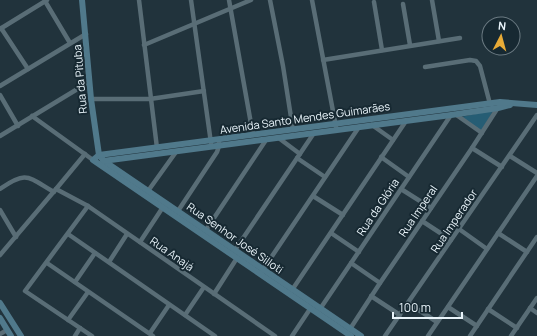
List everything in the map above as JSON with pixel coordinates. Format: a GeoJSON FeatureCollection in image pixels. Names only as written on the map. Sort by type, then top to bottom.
{"type":"FeatureCollection","features":[{"type":"Feature","properties":{"kind":"street","name":"Rua da Pituba"},"geometry":{"type":"LineString","coordinates":[[82,0],[91,99],[99,155]]}},
{"type":"Feature","properties":{"kind":"street"},"geometry":{"type":"LineString","coordinates":[[139,0],[157,148]]}},
{"type":"Feature","properties":{"kind":"street"},"geometry":{"type":"LineString","coordinates":[[191,0],[212,144]]}},
{"type":"Feature","properties":{"kind":"street"},"geometry":{"type":"LineString","coordinates":[[229,0],[253,136]]}},
{"type":"Feature","properties":{"kind":"street"},"geometry":{"type":"LineString","coordinates":[[144,45],[251,0]]}},
{"type":"Feature","properties":{"kind":"street"},"geometry":{"type":"LineString","coordinates":[[270,0],[283,66],[293,130]]}},
{"type":"Feature","properties":{"kind":"street"},"geometry":{"type":"LineString","coordinates":[[312,0],[336,127]]}},
{"type":"Feature","properties":{"kind":"street"},"geometry":{"type":"LineString","coordinates":[[432,0],[439,41]]}},
{"type":"Feature","properties":{"kind":"street"},"geometry":{"type":"LineString","coordinates":[[28,69],[0,28],[46,1],[70,43]]}},
{"type":"Feature","properties":{"kind":"street"},"geometry":{"type":"LineString","coordinates":[[374,2],[382,50]]}},
{"type":"Feature","properties":{"kind":"street"},"geometry":{"type":"LineString","coordinates":[[403,4],[410,46]]}},
{"type":"Feature","properties":{"kind":"street"},"geometry":{"type":"LineString","coordinates":[[0,86],[86,34]]}},
{"type":"Feature","properties":{"kind":"street"},"geometry":{"type":"LineString","coordinates":[[323,60],[460,38]]}},
{"type":"Feature","properties":{"kind":"street"},"geometry":{"type":"LineString","coordinates":[[425,67],[470,60],[476,61],[480,66],[490,104]]}},
{"type":"Feature","properties":{"kind":"street"},"geometry":{"type":"LineString","coordinates":[[0,136],[90,82]]}},
{"type":"Feature","properties":{"kind":"street"},"geometry":{"type":"LineString","coordinates":[[91,99],[150,99],[204,91]]}},
{"type":"Feature","properties":{"kind":"street"},"geometry":{"type":"LineString","coordinates":[[0,95],[18,126]]}},
{"type":"Feature","properties":{"kind":"street","name":"Avenida Santo Mendes Guimarães"},"geometry":{"type":"LineString","coordinates":[[219,143],[266,140],[314,134],[336,127],[490,104],[499,105]]}},
{"type":"Feature","properties":{"kind":"street","name":"Avenida Santo Mendes Guimarães"},"geometry":{"type":"LineString","coordinates":[[99,155],[157,148],[212,144],[293,130],[359,127],[453,115],[499,105],[537,105]]}},
{"type":"Feature","properties":{"kind":"street","name":"Rua Imperal"},"geometry":{"type":"LineString","coordinates":[[350,329],[430,208],[482,133],[499,105]]}},
{"type":"Feature","properties":{"kind":"street"},"geometry":{"type":"LineString","coordinates":[[453,115],[482,133]]}},
{"type":"Feature","properties":{"kind":"street","name":"Rua da Glória"},"geometry":{"type":"LineString","coordinates":[[320,309],[409,177],[453,115]]}},
{"type":"Feature","properties":{"kind":"street","name":"Rua Imperador"},"geometry":{"type":"LineString","coordinates":[[385,336],[537,115]]}},
{"type":"Feature","properties":{"kind":"street"},"geometry":{"type":"LineString","coordinates":[[32,116],[85,154],[98,161],[99,155]]}},
{"type":"Feature","properties":{"kind":"street"},"geometry":{"type":"LineString","coordinates":[[292,290],[406,121]]}},
{"type":"Feature","properties":{"kind":"street"},"geometry":{"type":"LineString","coordinates":[[372,125],[393,140]]}},
{"type":"Feature","properties":{"kind":"street"},"geometry":{"type":"LineString","coordinates":[[261,272],[359,127]]}},
{"type":"Feature","properties":{"kind":"street"},"geometry":{"type":"LineString","coordinates":[[235,250],[314,134]]}},
{"type":"Feature","properties":{"kind":"street"},"geometry":{"type":"LineString","coordinates":[[280,138],[298,156],[325,177]]}},
{"type":"Feature","properties":{"kind":"street"},"geometry":{"type":"LineString","coordinates":[[206,230],[266,140]]}},
{"type":"Feature","properties":{"kind":"street"},"geometry":{"type":"LineString","coordinates":[[178,211],[217,152],[219,143]]}},
{"type":"Feature","properties":{"kind":"street","name":"Avenida Santo Mendes Guimarães"},"geometry":{"type":"LineString","coordinates":[[98,161],[176,152],[212,144]]}},
{"type":"Feature","properties":{"kind":"street"},"geometry":{"type":"LineString","coordinates":[[472,148],[502,167]]}},
{"type":"Feature","properties":{"kind":"street"},"geometry":{"type":"LineString","coordinates":[[148,191],[176,152]]}},
{"type":"Feature","properties":{"kind":"street"},"geometry":{"type":"LineString","coordinates":[[0,255],[85,154]]}},
{"type":"Feature","properties":{"kind":"street"},"geometry":{"type":"LineString","coordinates":[[510,156],[537,173]]}},
{"type":"Feature","properties":{"kind":"street"},"geometry":{"type":"LineString","coordinates":[[381,158],[409,177]]}},
{"type":"Feature","properties":{"kind":"street","name":"Rua Senhor José Silloti"},"geometry":{"type":"LineString","coordinates":[[98,161],[148,191],[235,250],[261,272],[310,309],[351,336]]}},
{"type":"Feature","properties":{"kind":"street","name":"Rua Senhor José Silloti"},"geometry":{"type":"LineString","coordinates":[[98,161],[237,258],[292,290],[361,336]]}},
{"type":"Feature","properties":{"kind":"street","name":"Rua Anajá"},"geometry":{"type":"LineString","coordinates":[[0,189],[17,178],[25,176],[88,206],[274,336]]}},
{"type":"Feature","properties":{"kind":"street"},"geometry":{"type":"LineString","coordinates":[[428,336],[537,176]]}},
{"type":"Feature","properties":{"kind":"street"},"geometry":{"type":"LineString","coordinates":[[402,189],[430,208]]}},
{"type":"Feature","properties":{"kind":"street"},"geometry":{"type":"LineString","coordinates":[[313,196],[343,215]]}},
{"type":"Feature","properties":{"kind":"street"},"geometry":{"type":"LineString","coordinates":[[88,206],[25,291],[92,336]]}},
{"type":"Feature","properties":{"kind":"street"},"geometry":{"type":"LineString","coordinates":[[140,242],[163,207]]}},
{"type":"Feature","properties":{"kind":"street"},"geometry":{"type":"LineString","coordinates":[[0,210],[16,237]]}},
{"type":"Feature","properties":{"kind":"street"},"geometry":{"type":"LineString","coordinates":[[422,221],[451,240]]}},
{"type":"Feature","properties":{"kind":"street"},"geometry":{"type":"LineString","coordinates":[[459,230],[487,249]]}},
{"type":"Feature","properties":{"kind":"street"},"geometry":{"type":"LineString","coordinates":[[331,233],[359,252]]}},
{"type":"Feature","properties":{"kind":"street"},"geometry":{"type":"LineString","coordinates":[[498,233],[527,252]]}},
{"type":"Feature","properties":{"kind":"street"},"geometry":{"type":"LineString","coordinates":[[68,234],[215,336]]}},
{"type":"Feature","properties":{"kind":"street"},"geometry":{"type":"LineString","coordinates":[[109,262],[127,234]]}},
{"type":"Feature","properties":{"kind":"street"},"geometry":{"type":"LineString","coordinates":[[470,336],[537,237]]}},
{"type":"Feature","properties":{"kind":"street"},"geometry":{"type":"LineString","coordinates":[[75,282],[95,253]]}},
{"type":"Feature","properties":{"kind":"street"},"geometry":{"type":"LineString","coordinates":[[214,294],[237,258]]}},
{"type":"Feature","properties":{"kind":"street"},"geometry":{"type":"LineString","coordinates":[[47,263],[152,335],[169,305]]}},
{"type":"Feature","properties":{"kind":"street"},"geometry":{"type":"LineString","coordinates":[[351,263],[380,283]]}},
{"type":"Feature","properties":{"kind":"street"},"geometry":{"type":"LineString","coordinates":[[185,315],[204,287]]}},
{"type":"Feature","properties":{"kind":"street"},"geometry":{"type":"LineString","coordinates":[[68,320],[88,292]]}},
{"type":"Feature","properties":{"kind":"street"},"geometry":{"type":"LineString","coordinates":[[371,296],[400,315]]}},
{"type":"Feature","properties":{"kind":"street"},"geometry":{"type":"LineString","coordinates":[[511,336],[537,298]]}},
{"type":"Feature","properties":{"kind":"street"},"geometry":{"type":"LineString","coordinates":[[0,303],[21,336]]}},
{"type":"Feature","properties":{"kind":"street"},"geometry":{"type":"LineString","coordinates":[[408,303],[437,322]]}},
{"type":"Feature","properties":{"kind":"street"},"geometry":{"type":"LineString","coordinates":[[448,307],[477,326]]}},
{"type":"Feature","properties":{"kind":"street"},"geometry":{"type":"LineString","coordinates":[[530,308],[537,313]]}},
{"type":"Feature","properties":{"kind":"street"},"geometry":{"type":"LineString","coordinates":[[292,336],[310,309]]}},
{"type":"Feature","properties":{"kind":"street"},"geometry":{"type":"LineString","coordinates":[[488,309],[517,328]]}},
{"type":"Feature","properties":{"kind":"street"},"geometry":{"type":"LineString","coordinates":[[0,318],[11,336]]}},
{"type":"Feature","properties":{"kind":"street"},"geometry":{"type":"LineString","coordinates":[[75,336],[80,328]]}},
{"type":"Feature","properties":{"kind":"street"},"geometry":{"type":"LineString","coordinates":[[0,334],[7,330]]}},
{"type":"Feature","properties":{"kind":"shaded area"},"geometry":{"type":"Polygon","coordinates":[[[494,110],[481,131],[461,117],[494,110]]]}}]}
